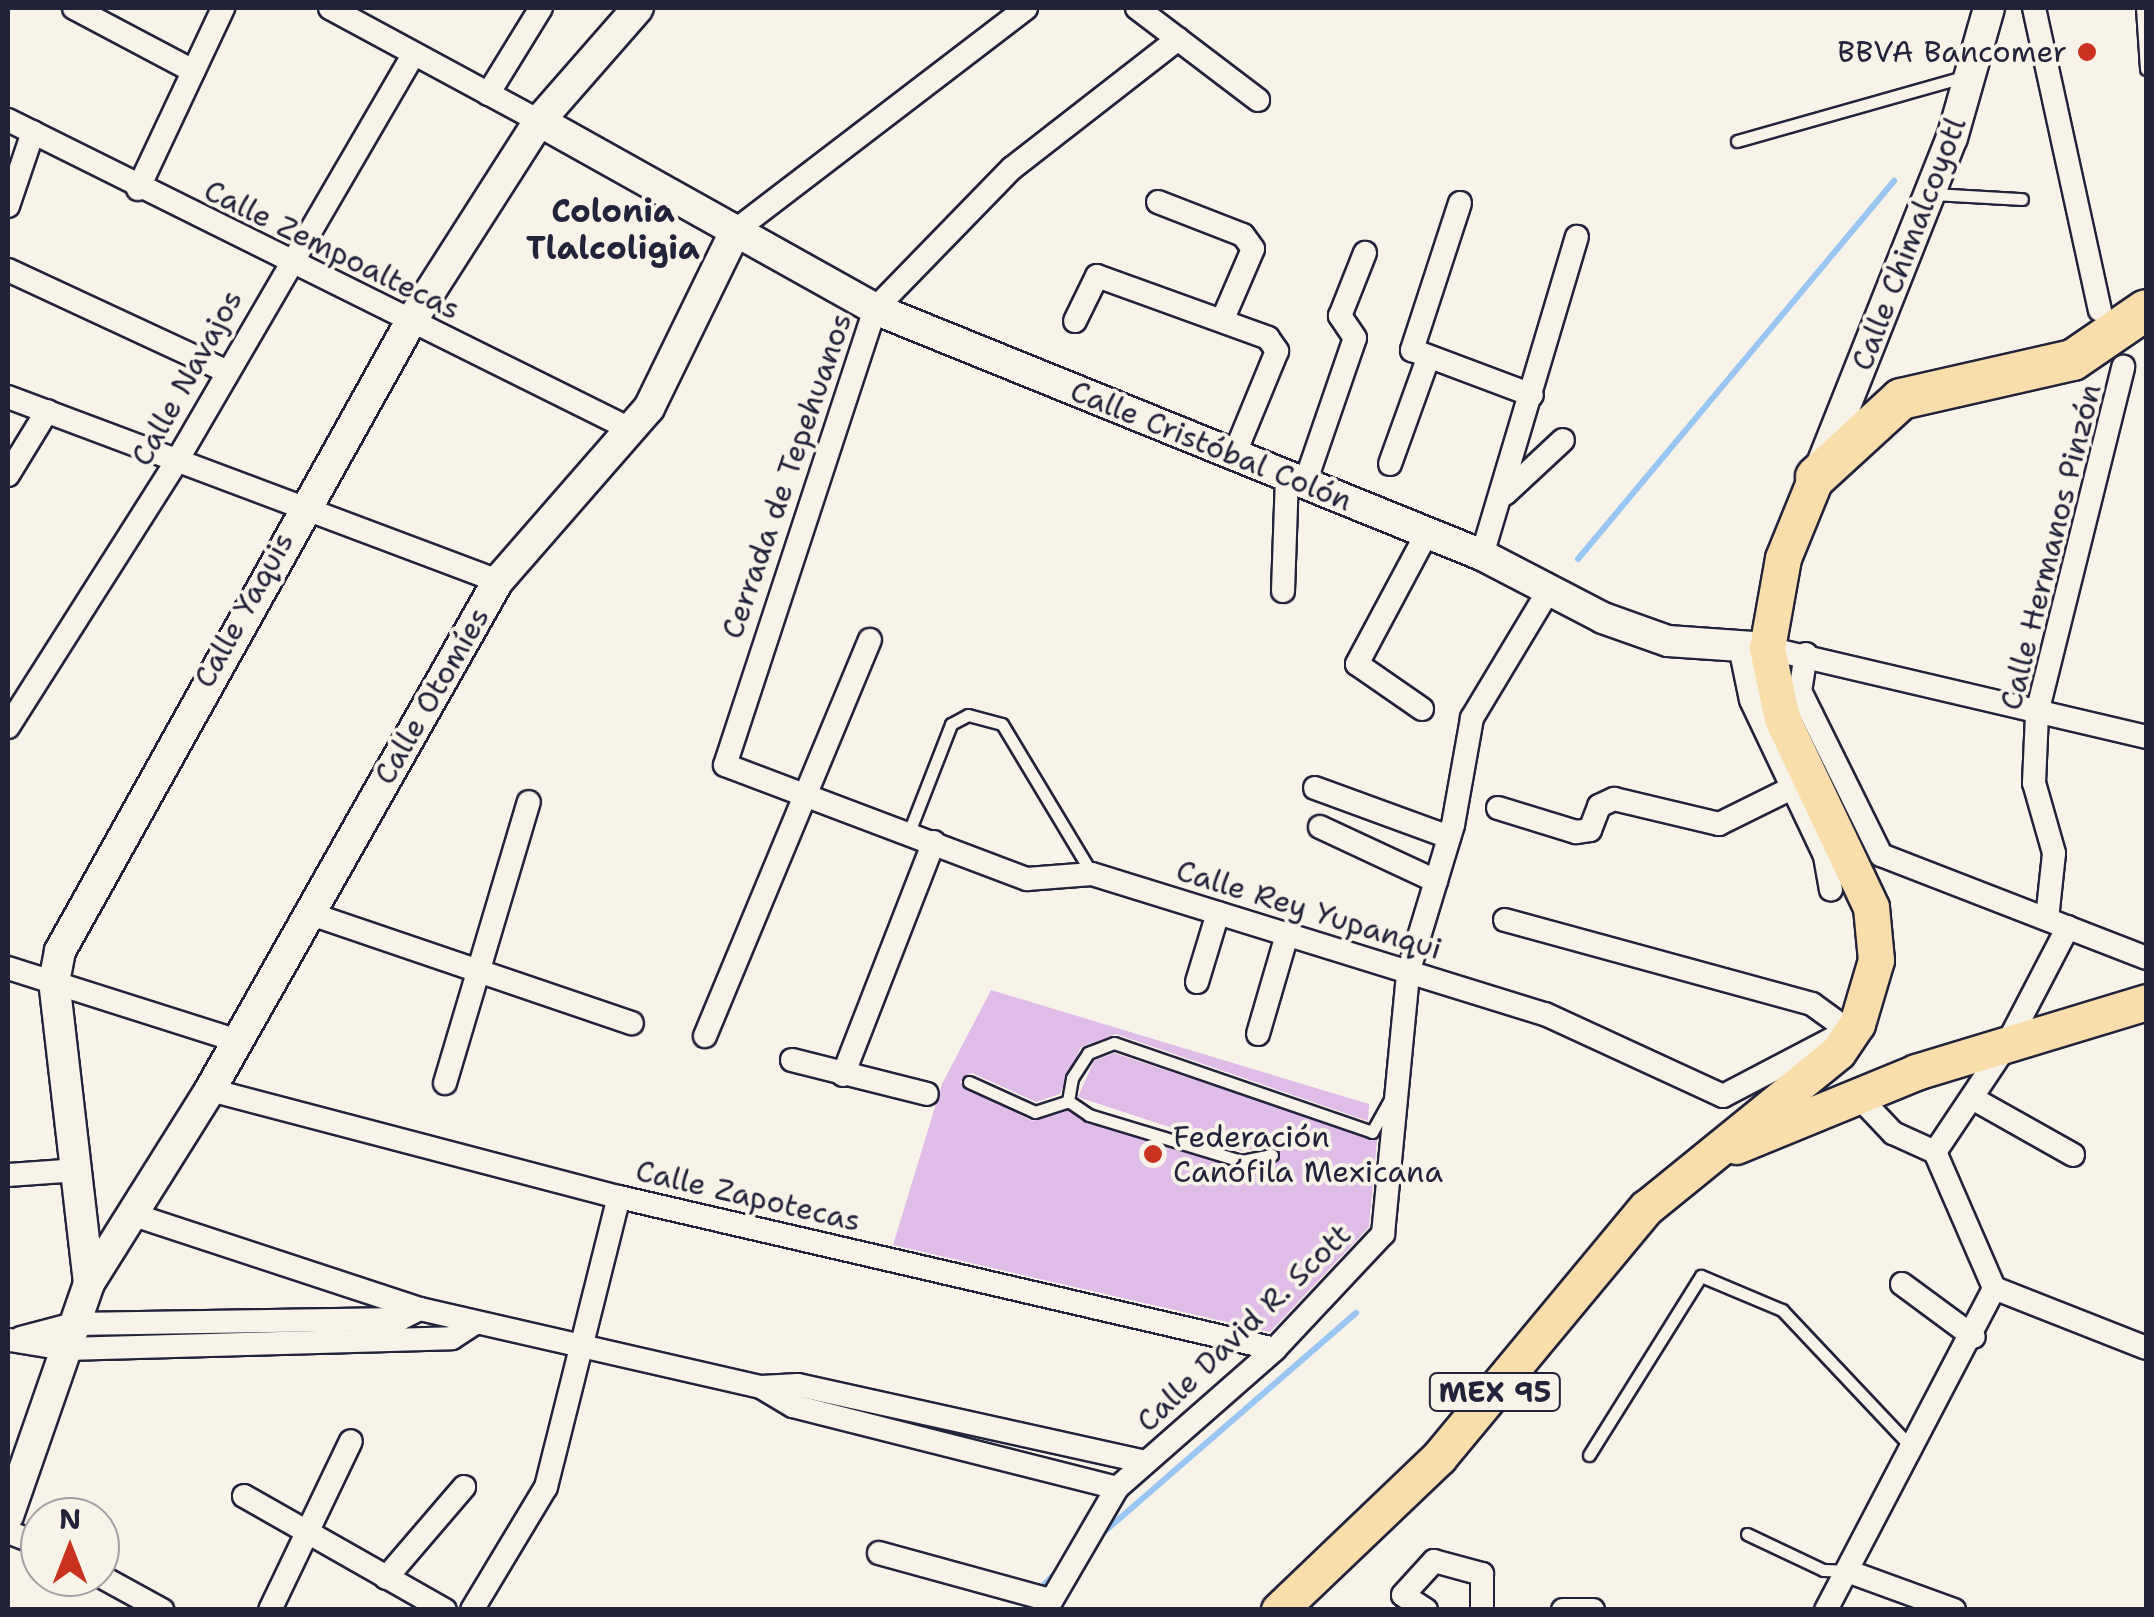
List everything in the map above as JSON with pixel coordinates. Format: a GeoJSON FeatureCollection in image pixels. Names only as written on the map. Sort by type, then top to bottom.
{"type":"FeatureCollection","features":[{"type":"Feature","properties":{"kind":"highway"},"geometry":{"type":"LineString","coordinates":[[1816,477],[1901,399],[2073,360],[2146,310]]}},
{"type":"Feature","properties":{"kind":"main road"},"geometry":{"type":"LineString","coordinates":[[1816,477],[1753,647],[1782,719],[1800,784],[1853,861],[1877,937],[1850,1030],[1856,1094]]}},
{"type":"Feature","properties":{"kind":"main road","name":"MEX 95"},"geometry":{"type":"LineString","coordinates":[[1699,1165],[1856,1094],[2146,1002]]}},
{"type":"Feature","properties":{"kind":"main road","name":"MEX 95"},"geometry":{"type":"LineString","coordinates":[[1279,1610],[1439,1457],[1636,1220],[1850,1030]]}},
{"type":"Feature","properties":{"kind":"street"},"geometry":{"type":"LineString","coordinates":[[74,8],[193,71]]}},
{"type":"Feature","properties":{"kind":"street"},"geometry":{"type":"LineString","coordinates":[[138,189],[223,8]]}},
{"type":"Feature","properties":{"kind":"street","name":"Calle Cristóbal Colón"},"geometry":{"type":"LineString","coordinates":[[330,8],[876,308],[1234,458],[1482,554],[1549,590],[1668,641],[1806,654],[2146,737]]}},
{"type":"Feature","properties":{"kind":"street"},"geometry":{"type":"LineString","coordinates":[[488,94],[541,8]]}},
{"type":"Feature","properties":{"kind":"street","name":"Calle Yaquis"},"geometry":{"type":"LineString","coordinates":[[89,1284],[54,982],[77,918],[300,511],[410,323],[539,121],[638,8]]}},
{"type":"Feature","properties":{"kind":"street","name":"Calle Otomíes"},"geometry":{"type":"LineString","coordinates":[[8,1516],[89,1284],[210,1090],[498,581],[632,430],[665,381],[736,230],[1026,8]]}},
{"type":"Feature","properties":{"kind":"street"},"geometry":{"type":"LineString","coordinates":[[1137,8],[1258,100]]}},
{"type":"Feature","properties":{"kind":"street","name":"Calle Chimalcoyotl"},"geometry":{"type":"LineString","coordinates":[[1816,477],[1930,194],[1972,74],[1989,8]]}},
{"type":"Feature","properties":{"kind":"street"},"geometry":{"type":"LineString","coordinates":[[2034,8],[2100,310]]}},
{"type":"Feature","properties":{"kind":"street","name":"Cerrada de Tepehuanos"},"geometry":{"type":"LineString","coordinates":[[726,765],[876,308],[1012,168],[1178,39]]}},
{"type":"Feature","properties":{"kind":"street","name":"Calle Navajos"},"geometry":{"type":"LineString","coordinates":[[8,727],[175,464],[288,257],[413,54]]}},
{"type":"Feature","properties":{"kind":"street","name":"Calle Zempoaltecas"},"geometry":{"type":"LineString","coordinates":[[8,120],[138,189],[288,257],[410,323],[632,430]]}},
{"type":"Feature","properties":{"kind":"street"},"geometry":{"type":"LineString","coordinates":[[8,206],[33,132]]}},
{"type":"Feature","properties":{"kind":"street"},"geometry":{"type":"LineString","coordinates":[[1158,202],[1243,235],[1253,249],[1222,321]]}},
{"type":"Feature","properties":{"kind":"street"},"geometry":{"type":"LineString","coordinates":[[1460,203],[1410,336],[1426,361],[1532,395]]}},
{"type":"Feature","properties":{"kind":"street"},"geometry":{"type":"LineString","coordinates":[[1482,554],[1577,237]]}},
{"type":"Feature","properties":{"kind":"street"},"geometry":{"type":"LineString","coordinates":[[1283,592],[1296,480],[1355,338],[1340,316],[1365,253]]}},
{"type":"Feature","properties":{"kind":"street"},"geometry":{"type":"LineString","coordinates":[[8,270],[228,372]]}},
{"type":"Feature","properties":{"kind":"street"},"geometry":{"type":"LineString","coordinates":[[1075,321],[1097,276],[1222,321],[1277,351],[1234,458]]}},
{"type":"Feature","properties":{"kind":"street"},"geometry":{"type":"LineString","coordinates":[[1390,464],[1426,361]]}},
{"type":"Feature","properties":{"kind":"street","name":"Calle Hermanos Pinzón"},"geometry":{"type":"LineString","coordinates":[[2058,923],[2054,853],[2034,784],[2037,713],[2101,486],[2123,367]]}},
{"type":"Feature","properties":{"kind":"street"},"geometry":{"type":"LineString","coordinates":[[8,397],[300,511],[498,581]]}},
{"type":"Feature","properties":{"kind":"street"},"geometry":{"type":"LineString","coordinates":[[8,475],[47,410]]}},
{"type":"Feature","properties":{"kind":"street"},"geometry":{"type":"LineString","coordinates":[[1502,496],[1563,440]]}},
{"type":"Feature","properties":{"kind":"street"},"geometry":{"type":"LineString","coordinates":[[1422,709],[1357,664],[1426,533]]}},
{"type":"Feature","properties":{"kind":"street","name":"Calle David R. Scott"},"geometry":{"type":"LineString","coordinates":[[1048,1605],[1117,1488],[1275,1348],[1383,1234],[1408,973],[1451,831],[1472,718],[1549,590]]}},
{"type":"Feature","properties":{"kind":"street"},"geometry":{"type":"LineString","coordinates":[[705,1036],[870,640]]}},
{"type":"Feature","properties":{"kind":"street"},"geometry":{"type":"LineString","coordinates":[[1806,654],[1800,691],[1881,855],[2146,958]]}},
{"type":"Feature","properties":{"kind":"street","name":"Calle Rey Yupanqui"},"geometry":{"type":"LineString","coordinates":[[726,765],[1027,879],[1092,874],[1545,1014],[1723,1096],[1850,1030]]}},
{"type":"Feature","properties":{"kind":"street"},"geometry":{"type":"LineString","coordinates":[[1498,808],[1576,832],[1590,830],[1599,806],[1614,799],[1719,824],[1800,784],[1825,856],[1831,889]]}},
{"type":"Feature","properties":{"kind":"street"},"geometry":{"type":"LineString","coordinates":[[1315,788],[1451,831]]}},
{"type":"Feature","properties":{"kind":"street"},"geometry":{"type":"LineString","coordinates":[[445,1083],[529,802]]}},
{"type":"Feature","properties":{"kind":"street"},"geometry":{"type":"LineString","coordinates":[[1320,827],[1436,881]]}},
{"type":"Feature","properties":{"kind":"street"},"geometry":{"type":"LineString","coordinates":[[844,1075],[934,842]]}},
{"type":"Feature","properties":{"kind":"street"},"geometry":{"type":"LineString","coordinates":[[1198,982],[1218,912]]}},
{"type":"Feature","properties":{"kind":"street"},"geometry":{"type":"LineString","coordinates":[[308,913],[632,1023]]}},
{"type":"Feature","properties":{"kind":"street"},"geometry":{"type":"LineString","coordinates":[[1505,920],[1812,1004],[1850,1030]]}},
{"type":"Feature","properties":{"kind":"street"},"geometry":{"type":"LineString","coordinates":[[1935,1152],[2006,1046],[2058,923]]}},
{"type":"Feature","properties":{"kind":"street"},"geometry":{"type":"LineString","coordinates":[[1258,1034],[1288,936]]}},
{"type":"Feature","properties":{"kind":"street"},"geometry":{"type":"LineString","coordinates":[[8,968],[238,1040]]}},
{"type":"Feature","properties":{"kind":"street"},"geometry":{"type":"LineString","coordinates":[[792,1060],[927,1094]]}},
{"type":"Feature","properties":{"kind":"street","name":"Calle Zapotecas"},"geometry":{"type":"LineString","coordinates":[[210,1090],[619,1197],[1275,1348]]}},
{"type":"Feature","properties":{"kind":"street"},"geometry":{"type":"LineString","coordinates":[[1856,1094],[1893,1134],[1935,1152],[1994,1288],[2146,1348]]}},
{"type":"Feature","properties":{"kind":"street"},"geometry":{"type":"LineString","coordinates":[[1972,1098],[2073,1155]]}},
{"type":"Feature","properties":{"kind":"street"},"geometry":{"type":"LineString","coordinates":[[8,1175],[78,1170]]}},
{"type":"Feature","properties":{"kind":"street"},"geometry":{"type":"LineString","coordinates":[[472,1610],[546,1487],[588,1346],[619,1197]]}},
{"type":"Feature","properties":{"kind":"street"},"geometry":{"type":"LineString","coordinates":[[134,1215],[420,1308],[761,1388],[855,1422],[1117,1488]]}},
{"type":"Feature","properties":{"kind":"street"},"geometry":{"type":"LineString","coordinates":[[1902,1284],[1974,1336]]}},
{"type":"Feature","properties":{"kind":"street"},"geometry":{"type":"LineString","coordinates":[[1826,1610],[1974,1336],[1994,1288]]}},
{"type":"Feature","properties":{"kind":"street"},"geometry":{"type":"LineString","coordinates":[[9,1340],[400,1319],[420,1308]]}},
{"type":"Feature","properties":{"kind":"street"},"geometry":{"type":"LineString","coordinates":[[70,1336],[452,1338],[475,1322]]}},
{"type":"Feature","properties":{"kind":"street"},"geometry":{"type":"LineString","coordinates":[[761,1388],[861,1399],[1146,1462]]}},
{"type":"Feature","properties":{"kind":"street"},"geometry":{"type":"LineString","coordinates":[[855,1422],[861,1399]]}},
{"type":"Feature","properties":{"kind":"street"},"geometry":{"type":"LineString","coordinates":[[949,1446],[956,1420]]}},
{"type":"Feature","properties":{"kind":"street"},"geometry":{"type":"LineString","coordinates":[[1026,1465],[1034,1438]]}},
{"type":"Feature","properties":{"kind":"street"},"geometry":{"type":"LineString","coordinates":[[270,1610],[350,1442]]}},
{"type":"Feature","properties":{"kind":"street"},"geometry":{"type":"LineString","coordinates":[[386,1578],[464,1487]]}},
{"type":"Feature","properties":{"kind":"street"},"geometry":{"type":"LineString","coordinates":[[244,1496],[444,1610]]}},
{"type":"Feature","properties":{"kind":"street"},"geometry":{"type":"LineString","coordinates":[[879,1553],[1048,1605]]}},
{"type":"Feature","properties":{"kind":"street"},"geometry":{"type":"LineString","coordinates":[[1426,1610],[1403,1595],[1434,1561],[1482,1574],[1482,1610]]}},
{"type":"Feature","properties":{"kind":"street"},"geometry":{"type":"LineString","coordinates":[[1847,1572],[1954,1610]]}},
{"type":"Feature","properties":{"kind":"street"},"geometry":{"type":"LineString","coordinates":[[120,1587],[162,1610]]}},
{"type":"Feature","properties":{"kind":"street"},"geometry":{"type":"LineString","coordinates":[[1563,1610],[1593,1610]]}},
{"type":"Feature","properties":{"kind":"lane"},"geometry":{"type":"LineString","coordinates":[[2142,8],[2146,69]]}},
{"type":"Feature","properties":{"kind":"lane"},"geometry":{"type":"LineString","coordinates":[[1736,141],[1972,74]]}},
{"type":"Feature","properties":{"kind":"lane"},"geometry":{"type":"LineString","coordinates":[[1930,194],[2022,198]]}},
{"type":"Feature","properties":{"kind":"lane"},"geometry":{"type":"LineString","coordinates":[[908,832],[952,724],[968,716],[1002,724],[1092,874]]}},
{"type":"Feature","properties":{"kind":"lane"},"geometry":{"type":"LineString","coordinates":[[1068,1101],[1088,1053],[1114,1043],[1372,1132],[1398,1085]]}},
{"type":"Feature","properties":{"kind":"lane"},"geometry":{"type":"LineString","coordinates":[[969,1082],[1035,1112],[1068,1101],[1241,1161],[1272,1155]]}},
{"type":"Feature","properties":{"kind":"lane"},"geometry":{"type":"LineString","coordinates":[[1589,1455],[1701,1276],[1782,1310],[1913,1450]]}},
{"type":"Feature","properties":{"kind":"lane"},"geometry":{"type":"LineString","coordinates":[[1747,1534],[1823,1570],[1847,1572]]}},
{"type":"Feature","properties":{"kind":"building","name":"Federación Canófila Mexicana"},"geometry":{"type":"Polygon","coordinates":[[[991,990],[1369,1104],[1368,1121],[1116,1034],[1081,1047],[1060,1094],[1036,1102],[972,1073],[960,1082],[1032,1121],[1067,1111],[1239,1170],[1280,1159],[1274,1146],[1242,1151],[1078,1097],[1094,1061],[1114,1053],[1377,1140],[1369,1227],[1270,1332],[893,1245],[942,1084],[991,990]]]}},
{"type":"Feature","properties":{"kind":"waterway"},"geometry":{"type":"LineString","coordinates":[[1578,559],[1894,181]]}},
{"type":"Feature","properties":{"kind":"waterway"},"geometry":{"type":"LineString","coordinates":[[1104,1532],[1356,1313]]}},
{"type":"Feature","properties":{"kind":"waterway"},"geometry":{"type":"LineString","coordinates":[[1039,1590],[1058,1570]]}},
{"type":"Feature","properties":{"kind":"place","name":"BBVA Bancomer"},"geometry":{"type":"Point","coordinates":[2087,52]}},
{"type":"Feature","properties":{"kind":"place","name":"Federación Canófila Mexicana"},"geometry":{"type":"Point","coordinates":[1153,1154]}},
{"type":"Feature","properties":{"kind":"district","name":"Colonia Tlalcoligia"},"geometry":{"type":"Point","coordinates":[613,230]}}]}
